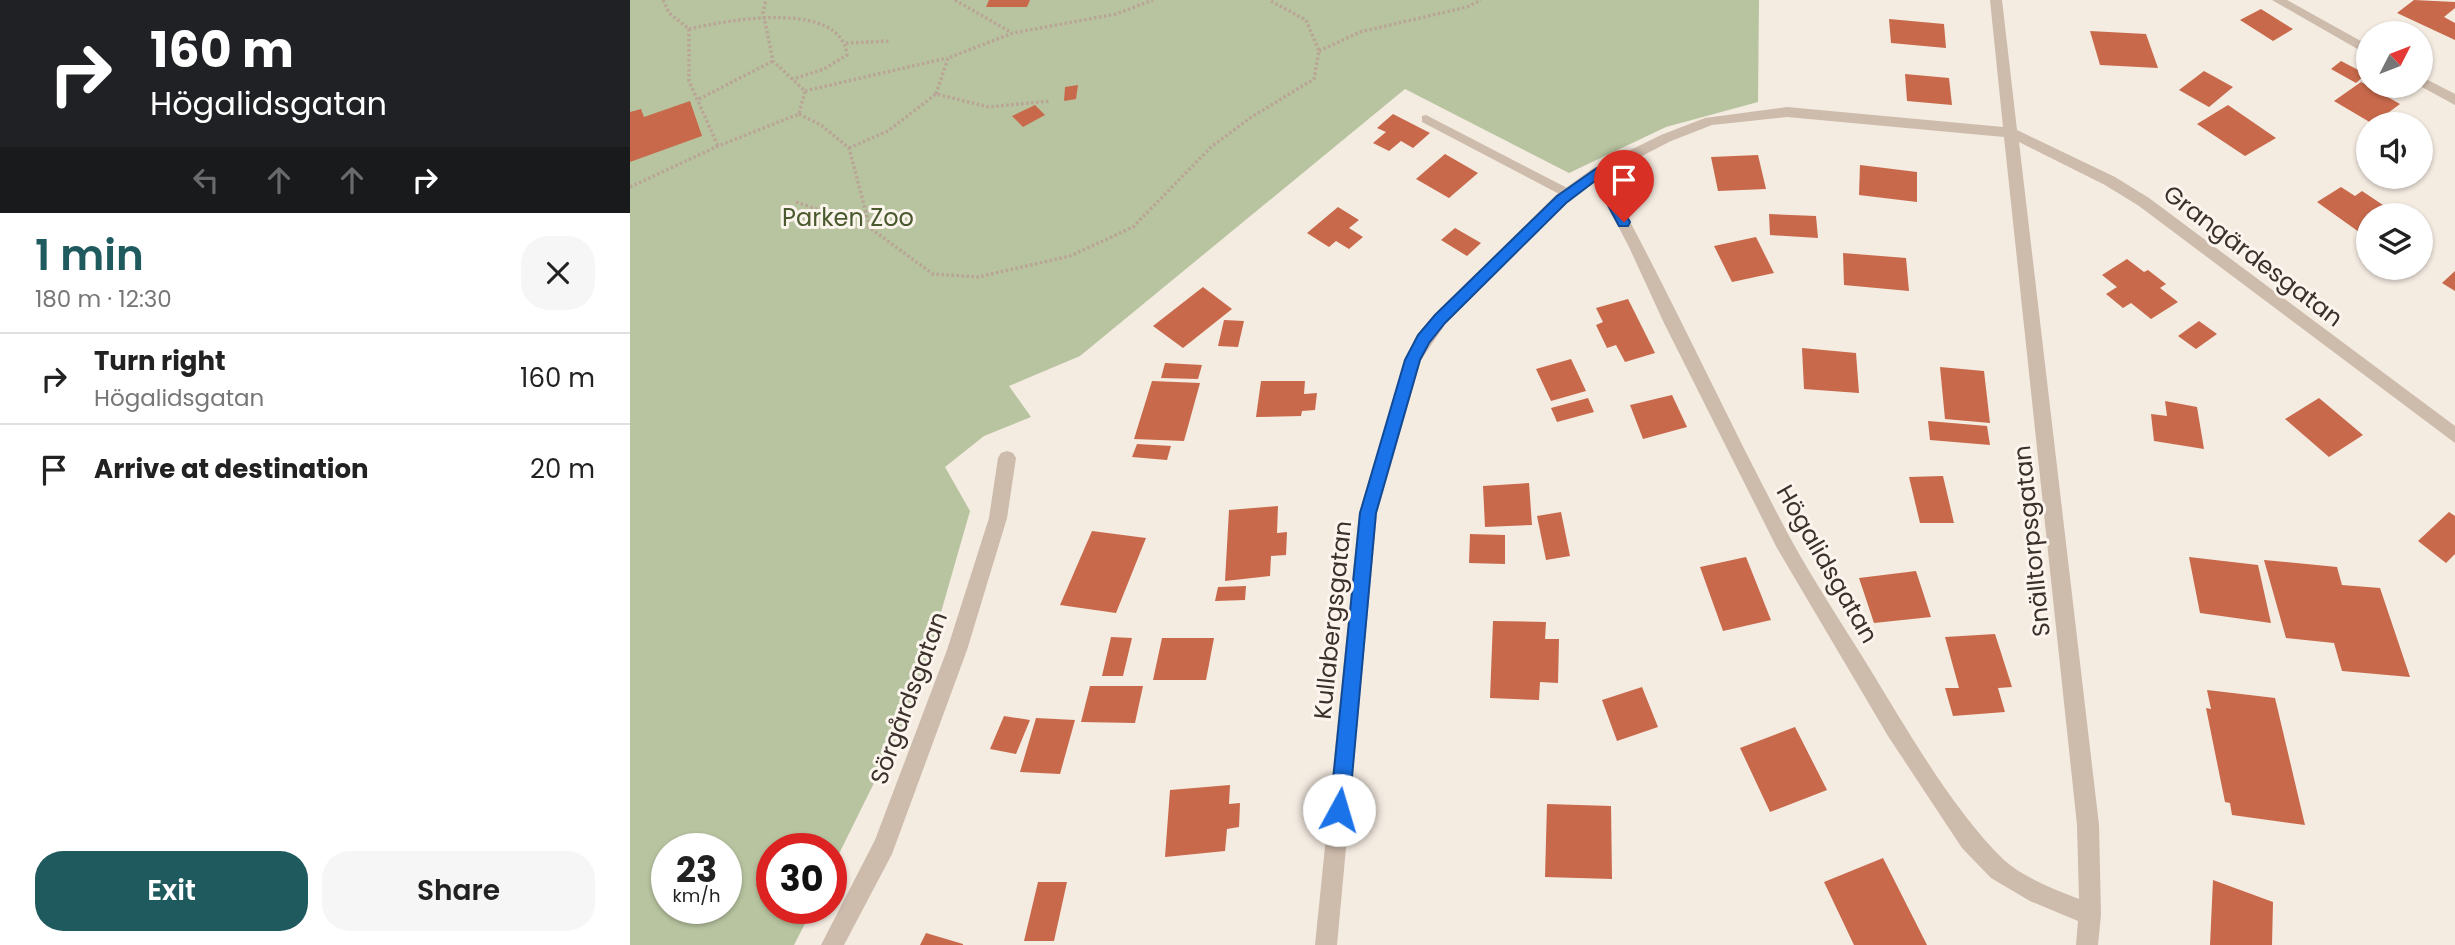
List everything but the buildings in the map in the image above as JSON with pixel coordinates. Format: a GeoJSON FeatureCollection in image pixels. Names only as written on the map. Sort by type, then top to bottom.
{"type":"FeatureCollection","features":[{"type":"Feature","properties":{"kind":"street","name":"Snälltorpsgatan"},"geometry":{"type":"LineString","coordinates":[[1996,0],[2088,825],[2090,915],[2087,945]]}},
{"type":"Feature","properties":{"kind":"street"},"geometry":{"type":"LineString","coordinates":[[2278,0],[2356,44]]}},
{"type":"Feature","properties":{"kind":"street"},"geometry":{"type":"LineString","coordinates":[[2433,87],[2455,100]]}},
{"type":"Feature","properties":{"kind":"street"},"geometry":{"type":"LineString","coordinates":[[1597,173],[1666,138],[1710,121],[1745,116],[1787,112],[1825,114],[2012,133]]}},
{"type":"Feature","properties":{"kind":"street","name":"Grangärdesgatan"},"geometry":{"type":"LineString","coordinates":[[2012,133],[2110,181],[2144,202],[2455,436]]}},
{"type":"Feature","properties":{"kind":"street","name":"Kullabergsgatan"},"geometry":{"type":"LineString","coordinates":[[1326,945],[1368,513],[1413,360],[1424,339],[1440,319],[1569,194],[1597,173]]}},
{"type":"Feature","properties":{"kind":"street","name":"Högalidsgatan"},"geometry":{"type":"LineString","coordinates":[[1597,173],[1637,247],[1672,323],[1783,542],[1895,729],[1970,840],[2000,870],[2038,893],[2090,915]]}},
{"type":"Feature","properties":{"kind":"street","name":"Sörgårdsgatan"},"geometry":{"type":"LineString","coordinates":[[832,945],[884,846],[957,650],[998,519],[1007,458]]}},
{"type":"Feature","properties":{"kind":"lane"},"geometry":{"type":"LineString","coordinates":[[1426,119],[1569,194]]}},
{"type":"Feature","properties":{"kind":"path"},"geometry":{"type":"LineString","coordinates":[[663,0],[669,13],[689,29]]}},
{"type":"Feature","properties":{"kind":"path"},"geometry":{"type":"LineString","coordinates":[[766,0],[763,12],[773,61],[805,91]]}},
{"type":"Feature","properties":{"kind":"path"},"geometry":{"type":"LineString","coordinates":[[955,0],[1013,33]]}},
{"type":"Feature","properties":{"kind":"path"},"geometry":{"type":"LineString","coordinates":[[805,91],[948,58],[1013,33],[1116,14],[1153,0]]}},
{"type":"Feature","properties":{"kind":"path"},"geometry":{"type":"LineString","coordinates":[[796,202],[870,228],[933,274],[978,277],[1070,256],[1133,227],[1211,147],[1250,118],[1314,79],[1319,51],[1306,20],[1269,0]]}},
{"type":"Feature","properties":{"kind":"path"},"geometry":{"type":"LineString","coordinates":[[1319,51],[1360,32],[1466,7],[1481,0]]}},
{"type":"Feature","properties":{"kind":"path"},"geometry":{"type":"LineString","coordinates":[[689,29],[763,12],[786,12]]}},
{"type":"Feature","properties":{"kind":"path"},"geometry":{"type":"LineString","coordinates":[[793,79],[824,69],[847,55],[846,43],[826,18]]}},
{"type":"Feature","properties":{"kind":"path"},"geometry":{"type":"LineString","coordinates":[[689,29],[689,81],[718,146]]}},
{"type":"Feature","properties":{"kind":"path"},"geometry":{"type":"LineString","coordinates":[[846,43],[891,41]]}},
{"type":"Feature","properties":{"kind":"path"},"geometry":{"type":"LineString","coordinates":[[849,148],[888,131],[936,94],[948,58]]}},
{"type":"Feature","properties":{"kind":"path"},"geometry":{"type":"LineString","coordinates":[[699,99],[773,61]]}},
{"type":"Feature","properties":{"kind":"path"},"geometry":{"type":"LineString","coordinates":[[799,114],[805,91]]}},
{"type":"Feature","properties":{"kind":"path"},"geometry":{"type":"LineString","coordinates":[[936,94],[989,107],[1050,102]]}},
{"type":"Feature","properties":{"kind":"path"},"geometry":{"type":"LineString","coordinates":[[630,187],[718,146],[799,114],[821,125],[849,148],[870,228]]}},
{"type":"Feature","properties":{"kind":"green space","name":"Parken Zoo"},"geometry":{"type":"Polygon","coordinates":[[[630,0],[1759,0],[1758,102],[1666,127],[1569,173],[1405,89],[1080,356],[1009,386],[1031,417],[984,436],[945,467],[970,511],[917,696],[847,838],[847,833],[756,833],[756,924],[805,924],[794,945],[630,945],[630,0]]]}},
{"type":"Feature","properties":{"kind":"route"},"geometry":{"type":"LineString","coordinates":[[1339,810],[1368,513],[1413,360],[1424,339],[1440,319],[1561,199],[1597,173],[1624,222]]}}]}
